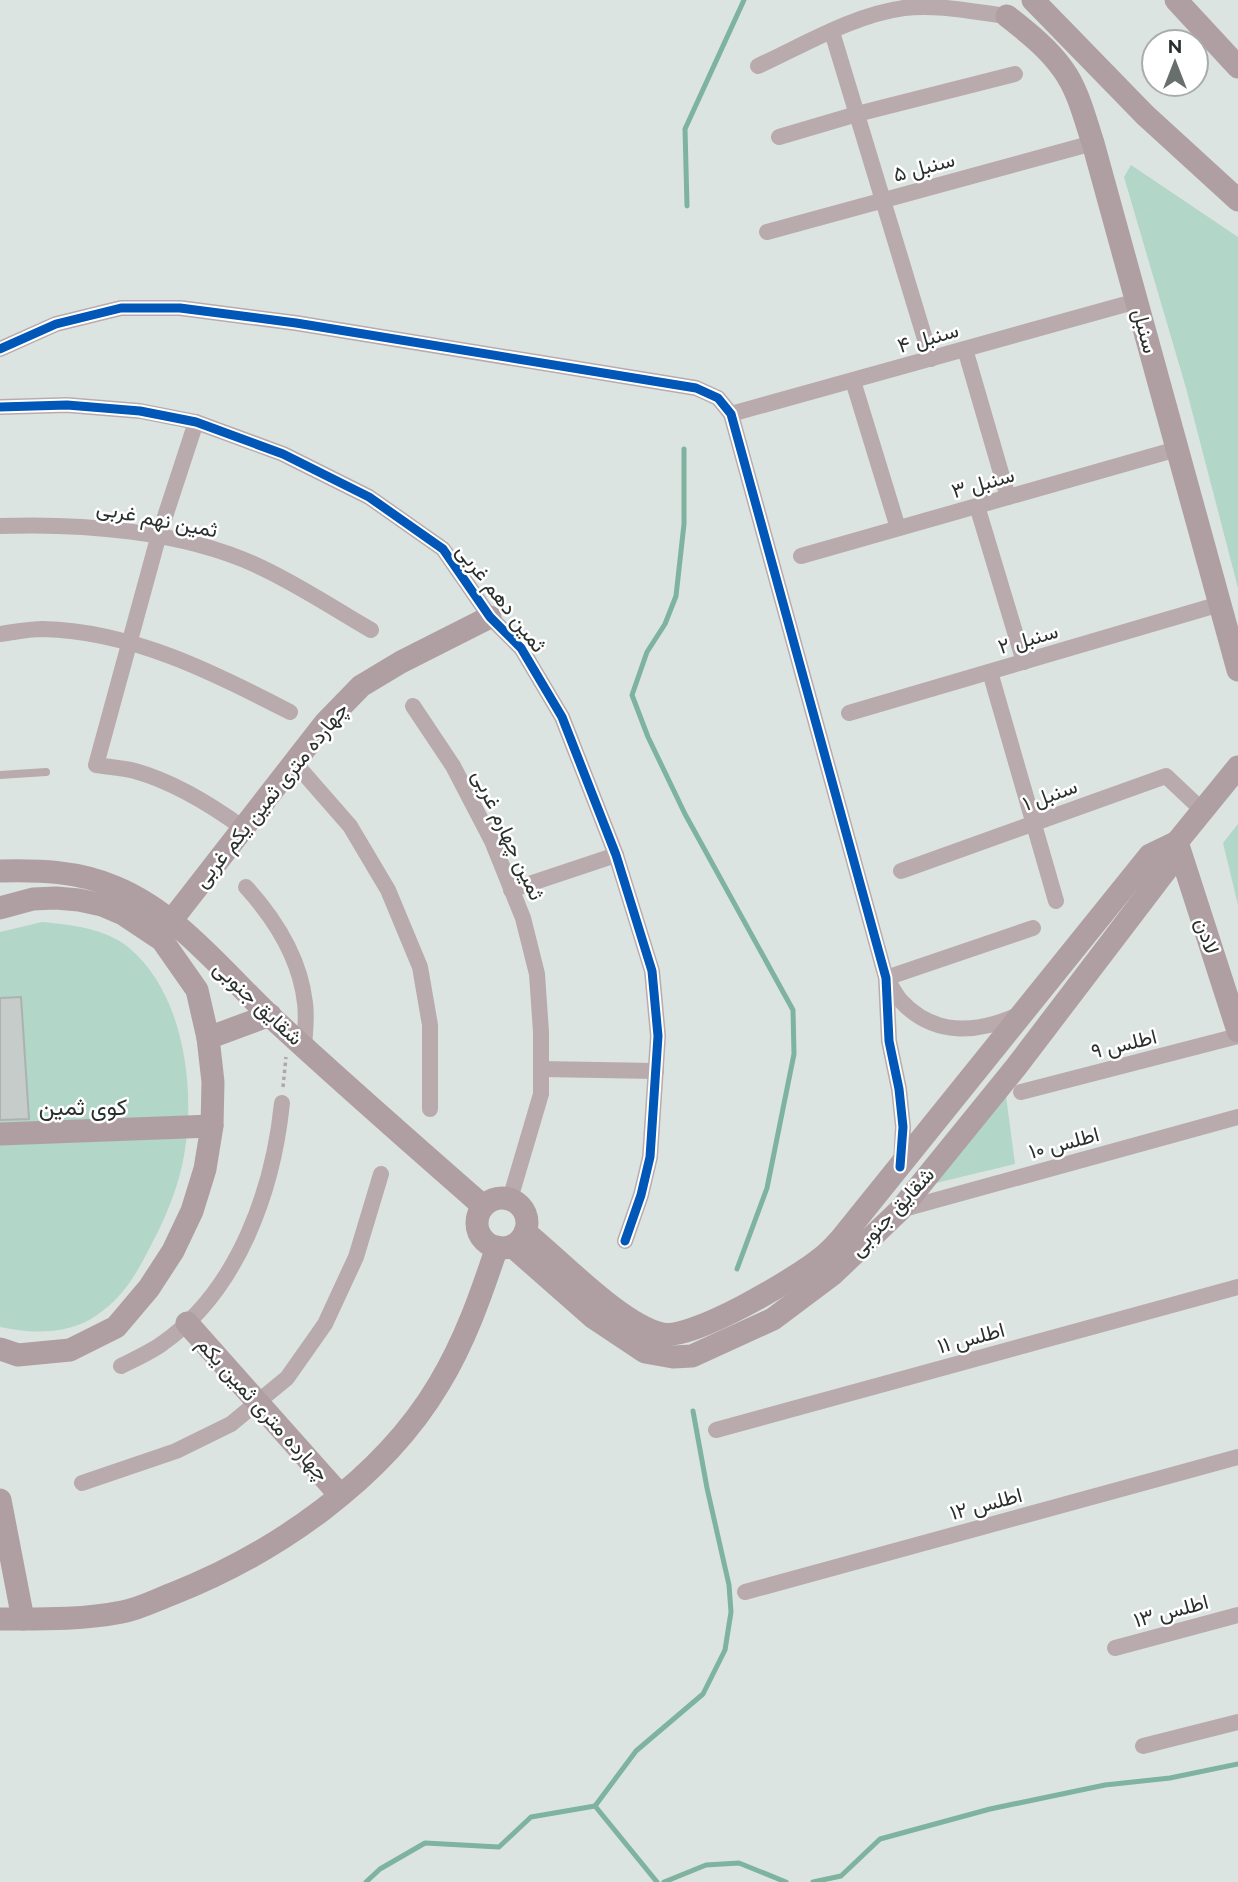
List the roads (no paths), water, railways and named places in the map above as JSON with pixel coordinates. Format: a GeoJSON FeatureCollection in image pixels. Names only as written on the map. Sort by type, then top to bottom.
{"type":"FeatureCollection","features":[{"type":"Feature","properties":{"kind":"street"},"geometry":{"type":"LineString","coordinates":[[1033,0],[1145,115],[1238,200]]}},
{"type":"Feature","properties":{"kind":"street"},"geometry":{"type":"LineString","coordinates":[[1176,0],[1238,67]]}},
{"type":"Feature","properties":{"kind":"street"},"geometry":{"type":"LineString","coordinates":[[758,66],[869,16],[904,8],[929,7],[1007,16]]}},
{"type":"Feature","properties":{"kind":"street","name":"سنبل"},"geometry":{"type":"LineString","coordinates":[[1007,16],[1040,42],[1064,70],[1080,104],[1238,670]]}},
{"type":"Feature","properties":{"kind":"street"},"geometry":{"type":"LineString","coordinates":[[832,32],[931,359]]}},
{"type":"Feature","properties":{"kind":"street"},"geometry":{"type":"LineString","coordinates":[[779,136],[1015,74]]}},
{"type":"Feature","properties":{"kind":"street","name":"سنبل ۵"},"geometry":{"type":"LineString","coordinates":[[767,232],[1093,143]]}},
{"type":"Feature","properties":{"kind":"street","name":"سنبل ۴"},"geometry":{"type":"LineString","coordinates":[[731,414],[1137,301]]}},
{"type":"Feature","properties":{"kind":"street"},"geometry":{"type":"LineString","coordinates":[[0,349],[56,324],[121,308],[180,308],[284,321],[696,388],[718,398],[731,414],[886,978],[889,1041],[899,1089],[903,1127],[900,1167]]}},
{"type":"Feature","properties":{"kind":"street"},"geometry":{"type":"LineString","coordinates":[[965,349],[1008,497]]}},
{"type":"Feature","properties":{"kind":"street"},"geometry":{"type":"LineString","coordinates":[[853,381],[898,528]]}},
{"type":"Feature","properties":{"kind":"street","name":"ثمین دهم غربی"},"geometry":{"type":"LineString","coordinates":[[0,407],[67,405],[140,411],[196,422],[283,454],[369,497],[443,550],[490,617],[522,648],[562,718],[616,855],[652,971],[658,1036],[650,1157],[641,1195],[625,1241]]}},
{"type":"Feature","properties":{"kind":"street"},"geometry":{"type":"LineString","coordinates":[[196,422],[158,538],[96,765],[135,771],[174,787],[217,810],[243,828]]}},
{"type":"Feature","properties":{"kind":"street","name":"سنبل ۳"},"geometry":{"type":"LineString","coordinates":[[801,556],[1177,449]]}},
{"type":"Feature","properties":{"kind":"street"},"geometry":{"type":"LineString","coordinates":[[977,506],[1024,662]]}},
{"type":"Feature","properties":{"kind":"street","name":"ثمین نهم غربی"},"geometry":{"type":"LineString","coordinates":[[0,526],[48,524],[101,528],[207,547],[255,565],[372,630]]}},
{"type":"Feature","properties":{"kind":"street","name":"سنبل ۲"},"geometry":{"type":"LineString","coordinates":[[849,713],[1220,604]]}},
{"type":"Feature","properties":{"kind":"street","name":"چهارده متری ثمین یکم غربی"},"geometry":{"type":"LineString","coordinates":[[171,921],[325,723],[361,686],[401,662],[490,617]]}},
{"type":"Feature","properties":{"kind":"street"},"geometry":{"type":"LineString","coordinates":[[0,634],[42,629],[87,634],[128,643],[185,661],[290,712]]}},
{"type":"Feature","properties":{"kind":"street"},"geometry":{"type":"LineString","coordinates":[[989,672],[1056,901]]}},
{"type":"Feature","properties":{"kind":"street","name":"ثمین چهارم غربی"},"geometry":{"type":"LineString","coordinates":[[413,706],[453,766],[492,841],[523,918],[537,974],[541,1094],[510,1199]]}},
{"type":"Feature","properties":{"kind":"street"},"geometry":{"type":"LineString","coordinates":[[295,762],[350,826],[388,890],[420,967],[430,1025],[429,1109]]}},
{"type":"Feature","properties":{"kind":"street","name":"شقایق جنوبی"},"geometry":{"type":"LineString","coordinates":[[511,1242],[594,1318],[645,1352],[673,1357],[692,1356],[773,1319],[833,1274],[900,1210],[1016,1067],[1166,870],[1177,842],[1238,767]]}},
{"type":"Feature","properties":{"kind":"street","name":"سنبل ۱"},"geometry":{"type":"LineString","coordinates":[[901,871],[1166,776],[1202,810]]}},
{"type":"Feature","properties":{"kind":"street","name":"شقایق جنوبی"},"geometry":{"type":"LineString","coordinates":[[511,1242],[631,1320],[663,1335],[673,1335],[718,1319],[778,1286],[820,1259],[840,1240],[1150,855],[1177,842]]}},
{"type":"Feature","properties":{"kind":"street","name":"لادن"},"geometry":{"type":"LineString","coordinates":[[1177,842],[1238,1031]]}},
{"type":"Feature","properties":{"kind":"street"},"geometry":{"type":"LineString","coordinates":[[512,890],[616,855]]}},
{"type":"Feature","properties":{"kind":"street","name":"شقایق جنوبی"},"geometry":{"type":"LineString","coordinates":[[0,871],[36,870],[79,875],[115,887],[147,904],[171,921],[296,1039],[483,1206]]}},
{"type":"Feature","properties":{"kind":"street"},"geometry":{"type":"LineString","coordinates":[[246,887],[280,931],[296,963],[305,1003],[296,1039]]}},
{"type":"Feature","properties":{"kind":"street"},"geometry":{"type":"LineString","coordinates":[[0,908],[33,899],[79,900],[102,905],[144,925],[162,940],[197,990],[208,1038],[213,1082],[212,1126],[205,1169],[192,1211],[173,1251],[149,1288],[116,1327],[70,1350],[18,1354],[0,1349]]}},
{"type":"Feature","properties":{"kind":"street"},"geometry":{"type":"LineString","coordinates":[[886,978],[1033,928]]}},
{"type":"Feature","properties":{"kind":"street"},"geometry":{"type":"LineString","coordinates":[[886,978],[902,1002],[922,1017],[950,1028],[974,1030],[997,1024],[1021,1013]]}},
{"type":"Feature","properties":{"kind":"street"},"geometry":{"type":"LineString","coordinates":[[208,1038],[270,1015]]}},
{"type":"Feature","properties":{"kind":"street","name":"اطلس ۹"},"geometry":{"type":"LineString","coordinates":[[1021,1092],[1238,1036]]}},
{"type":"Feature","properties":{"kind":"street"},"geometry":{"type":"LineString","coordinates":[[541,1069],[656,1071]]}},
{"type":"Feature","properties":{"kind":"street"},"geometry":{"type":"LineString","coordinates":[[121,1366],[163,1344],[214,1295],[252,1227],[278,1139],[282,1103]]}},
{"type":"Feature","properties":{"kind":"street","name":"اطلس ۱۰"},"geometry":{"type":"LineString","coordinates":[[900,1210],[1238,1117]]}},
{"type":"Feature","properties":{"kind":"street"},"geometry":{"type":"LineString","coordinates":[[0,1134],[212,1126]]}},
{"type":"Feature","properties":{"kind":"street"},"geometry":{"type":"LineString","coordinates":[[82,1482],[176,1451],[230,1424],[287,1378],[325,1324],[356,1258],[381,1174]]}},
{"type":"Feature","properties":{"kind":"street"},"geometry":{"type":"LineString","coordinates":[[0,1500],[11,1619],[72,1618],[124,1612],[206,1580],[284,1537],[382,1459],[414,1421],[439,1385],[511,1242],[527,1222],[525,1212],[519,1204],[510,1199],[495,1198],[483,1206],[477,1220],[479,1232],[486,1242],[511,1242]]}},
{"type":"Feature","properties":{"kind":"street","name":"اطلس ۱۱"},"geometry":{"type":"LineString","coordinates":[[716,1430],[1238,1287]]}},
{"type":"Feature","properties":{"kind":"street","name":"چهارده متری ثمین یکم"},"geometry":{"type":"LineString","coordinates":[[187,1323],[340,1495]]}},
{"type":"Feature","properties":{"kind":"street","name":"اطلس ۱۲"},"geometry":{"type":"LineString","coordinates":[[745,1592],[1238,1457]]}},
{"type":"Feature","properties":{"kind":"street","name":"اطلس ۱۳"},"geometry":{"type":"LineString","coordinates":[[1115,1648],[1238,1615]]}},
{"type":"Feature","properties":{"kind":"street"},"geometry":{"type":"LineString","coordinates":[[1143,1746],[1238,1722]]}},
{"type":"Feature","properties":{"kind":"lane"},"geometry":{"type":"LineString","coordinates":[[0,775],[46,772]]}},
{"type":"Feature","properties":{"kind":"waterway"},"geometry":{"type":"LineString","coordinates":[[687,206],[685,129],[744,0]]}},
{"type":"Feature","properties":{"kind":"waterway"},"geometry":{"type":"LineString","coordinates":[[684,449],[684,524],[676,596],[665,624],[647,652],[632,695],[648,737],[685,814],[793,1010],[794,1054],[767,1188],[737,1269]]}},
{"type":"Feature","properties":{"kind":"waterway"},"geometry":{"type":"LineString","coordinates":[[595,1806],[636,1751],[703,1694],[725,1650],[731,1612],[729,1585],[693,1411]]}},
{"type":"Feature","properties":{"kind":"waterway"},"geometry":{"type":"LineString","coordinates":[[813,1882],[841,1876],[880,1839],[990,1809],[1105,1785],[1170,1778],[1238,1764]]}},
{"type":"Feature","properties":{"kind":"waterway"},"geometry":{"type":"LineString","coordinates":[[366,1882],[380,1869],[425,1843],[499,1847],[531,1817],[595,1806],[657,1882]]}},
{"type":"Feature","properties":{"kind":"waterway"},"geometry":{"type":"LineString","coordinates":[[664,1882],[706,1865],[739,1863],[786,1882]]}},
{"type":"Feature","properties":{"kind":"district","name":"کوی ثمین"},"geometry":{"type":"Point","coordinates":[83,1107]}}]}
